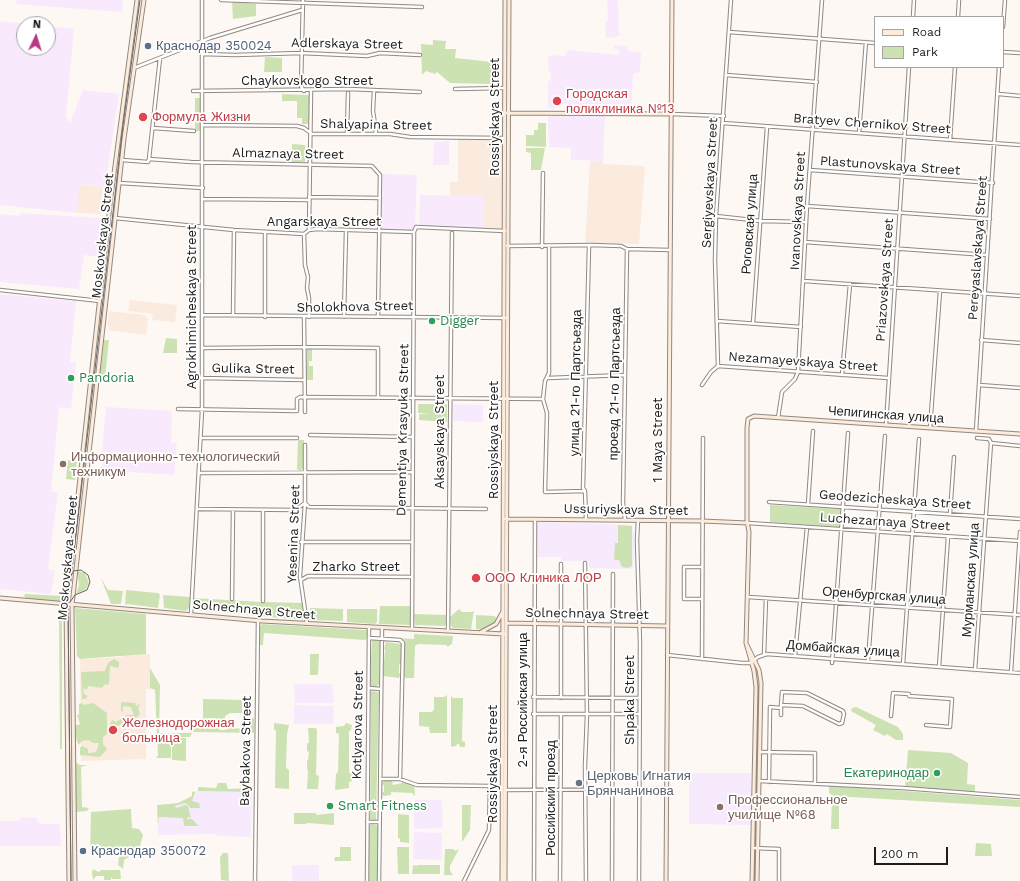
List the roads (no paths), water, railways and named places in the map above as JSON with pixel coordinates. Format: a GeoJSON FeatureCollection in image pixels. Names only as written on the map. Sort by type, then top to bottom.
{"type":"FeatureCollection","features":[{"type":"Feature","properties":{"kind":"street","name":"Moskovskaya Street"},"geometry":{"type":"LineString","coordinates":[[69,881],[66,605],[98,312],[137,0]]}},
{"type":"Feature","properties":{"kind":"street","name":"Moskovskaya Street"},"geometry":{"type":"LineString","coordinates":[[75,881],[72,605],[119,183],[144,0]]}},
{"type":"Feature","properties":{"kind":"street","name":"Agrokhimicheskaya Street"},"geometry":{"type":"LineString","coordinates":[[191,614],[202,438],[201,225],[204,90],[202,0]]}},
{"type":"Feature","properties":{"kind":"street"},"geometry":{"type":"LineString","coordinates":[[221,0],[303,1],[422,7]]}},
{"type":"Feature","properties":{"kind":"street","name":"Rossiyskaya Street"},"geometry":{"type":"LineString","coordinates":[[503,881],[505,790],[505,634],[503,610],[507,246],[505,0]]}},
{"type":"Feature","properties":{"kind":"street","name":"Rossiyskaya Street"},"geometry":{"type":"LineString","coordinates":[[507,246],[505,230],[509,0]]}},
{"type":"Feature","properties":{"kind":"street","name":"1 Maya Street"},"geometry":{"type":"LineString","coordinates":[[666,881],[672,0]]}},
{"type":"Feature","properties":{"kind":"street","name":"Sergiyevskaya Street"},"geometry":{"type":"LineString","coordinates":[[718,366],[716,216],[731,0]]}},
{"type":"Feature","properties":{"kind":"street","name":"Ivanovskaya Street"},"geometry":{"type":"LineString","coordinates":[[798,372],[807,206],[822,0]]}},
{"type":"Feature","properties":{"kind":"street"},"geometry":{"type":"LineString","coordinates":[[913,16],[914,0]]}},
{"type":"Feature","properties":{"kind":"street"},"geometry":{"type":"LineString","coordinates":[[958,16],[959,0]]}},
{"type":"Feature","properties":{"kind":"street"},"geometry":{"type":"LineString","coordinates":[[1004,16],[1005,0]]}},
{"type":"Feature","properties":{"kind":"street"},"geometry":{"type":"LineString","coordinates":[[303,1],[301,86],[304,91]]}},
{"type":"Feature","properties":{"kind":"street"},"geometry":{"type":"LineString","coordinates":[[134,68],[202,41],[302,10]]}},
{"type":"Feature","properties":{"kind":"street"},"geometry":{"type":"LineString","coordinates":[[729,32],[874,43]]}},
{"type":"Feature","properties":{"kind":"street"},"geometry":{"type":"LineString","coordinates":[[859,133],[866,42]]}},
{"type":"Feature","properties":{"kind":"street"},"geometry":{"type":"LineString","coordinates":[[1004,52],[1020,53]]}},
{"type":"Feature","properties":{"kind":"street","name":"Adlerskaya Street"},"geometry":{"type":"LineString","coordinates":[[202,54],[235,55],[301,53],[420,55]]}},
{"type":"Feature","properties":{"kind":"street"},"geometry":{"type":"LineString","coordinates":[[149,159],[160,58]]}},
{"type":"Feature","properties":{"kind":"street","name":"Priazovskaya Street"},"geometry":{"type":"LineString","coordinates":[[886,425],[909,68]]}},
{"type":"Feature","properties":{"kind":"street"},"geometry":{"type":"LineString","coordinates":[[950,140],[954,68]]}},
{"type":"Feature","properties":{"kind":"street","name":"Pereyaslavskaya Street"},"geometry":{"type":"LineString","coordinates":[[976,431],[1000,68]]}},
{"type":"Feature","properties":{"kind":"street"},"geometry":{"type":"LineString","coordinates":[[726,75],[816,82]]}},
{"type":"Feature","properties":{"kind":"street"},"geometry":{"type":"LineString","coordinates":[[455,89],[505,88]]}},
{"type":"Feature","properties":{"kind":"street","name":"Chaykovskogo Street"},"geometry":{"type":"LineString","coordinates":[[193,91],[311,91],[326,89],[420,92]]}},
{"type":"Feature","properties":{"kind":"street"},"geometry":{"type":"LineString","coordinates":[[309,230],[310,139],[312,134],[311,91]]}},
{"type":"Feature","properties":{"kind":"street"},"geometry":{"type":"LineString","coordinates":[[374,91],[373,111],[376,131],[375,134]]}},
{"type":"Feature","properties":{"kind":"street"},"geometry":{"type":"LineString","coordinates":[[347,134],[348,93]]}},
{"type":"Feature","properties":{"kind":"street"},"geometry":{"type":"LineString","coordinates":[[998,94],[1020,96]]}},
{"type":"Feature","properties":{"kind":"street"},"geometry":{"type":"LineString","coordinates":[[507,113],[671,113],[724,116]]}},
{"type":"Feature","properties":{"kind":"street","name":"Bratyev Chernikov Street"},"geometry":{"type":"LineString","coordinates":[[723,123],[1020,145]]}},
{"type":"Feature","properties":{"kind":"street","name":"Shalyapina Street"},"geometry":{"type":"LineString","coordinates":[[203,125],[297,126],[304,128],[312,134],[375,134],[503,138]]}},
{"type":"Feature","properties":{"kind":"street","name":"Роговская улица"},"geometry":{"type":"LineString","coordinates":[[753,323],[767,127]]}},
{"type":"Feature","properties":{"kind":"street"},"geometry":{"type":"LineString","coordinates":[[153,128],[194,131]]}},
{"type":"Feature","properties":{"kind":"street","name":"Almaznaya Street"},"geometry":{"type":"LineString","coordinates":[[122,160],[148,162],[149,159],[203,163],[372,166],[380,175],[380,198]]}},
{"type":"Feature","properties":{"kind":"street","name":"Plastunovskaya Street"},"geometry":{"type":"LineString","coordinates":[[810,170],[993,183]]}},
{"type":"Feature","properties":{"kind":"street"},"geometry":{"type":"LineString","coordinates":[[542,247],[543,173]]}},
{"type":"Feature","properties":{"kind":"street"},"geometry":{"type":"LineString","coordinates":[[119,183],[202,188]]}},
{"type":"Feature","properties":{"kind":"street"},"geometry":{"type":"LineString","coordinates":[[202,199],[380,198],[378,316]]}},
{"type":"Feature","properties":{"kind":"street"},"geometry":{"type":"LineString","coordinates":[[807,206],[990,219]]}},
{"type":"Feature","properties":{"kind":"street"},"geometry":{"type":"LineString","coordinates":[[716,216],[761,221],[806,222]]}},
{"type":"Feature","properties":{"kind":"street","name":"Angarskaya Street"},"geometry":{"type":"LineString","coordinates":[[115,218],[201,225],[234,230],[304,234],[309,230],[414,232],[416,227],[505,230]]}},
{"type":"Feature","properties":{"kind":"street"},"geometry":{"type":"LineString","coordinates":[[233,315],[234,230]]}},
{"type":"Feature","properties":{"kind":"street"},"geometry":{"type":"LineString","coordinates":[[344,317],[346,231]]}},
{"type":"Feature","properties":{"kind":"street"},"geometry":{"type":"LineString","coordinates":[[264,317],[265,232]]}},
{"type":"Feature","properties":{"kind":"street","name":"Dementiya Krasyuka Street"},"geometry":{"type":"LineString","coordinates":[[412,629],[414,232]]}},
{"type":"Feature","properties":{"kind":"street"},"geometry":{"type":"LineString","coordinates":[[304,234],[305,265],[308,278],[307,288],[309,298],[309,317]]}},
{"type":"Feature","properties":{"kind":"street","name":"Aksayskaya Street"},"geometry":{"type":"LineString","coordinates":[[448,631],[452,234]]}},
{"type":"Feature","properties":{"kind":"street"},"geometry":{"type":"LineString","coordinates":[[805,242],[987,255]]}},
{"type":"Feature","properties":{"kind":"street"},"geometry":{"type":"LineString","coordinates":[[507,246],[621,246],[626,249],[670,250]]}},
{"type":"Feature","properties":{"kind":"street","name":"улица 21-го Партсъезда"},"geometry":{"type":"LineString","coordinates":[[586,519],[584,488],[589,246]]}},
{"type":"Feature","properties":{"kind":"street"},"geometry":{"type":"LineString","coordinates":[[550,247],[548,378],[545,381],[543,399],[547,413],[545,492],[585,491]]}},
{"type":"Feature","properties":{"kind":"street","name":"проезд 21-го Партсъезда"},"geometry":{"type":"LineString","coordinates":[[625,520],[623,503],[626,249]]}},
{"type":"Feature","properties":{"kind":"street"},"geometry":{"type":"LineString","coordinates":[[804,281],[1020,296]]}},
{"type":"Feature","properties":{"kind":"street"},"geometry":{"type":"LineString","coordinates":[[842,374],[850,284]]}},
{"type":"Feature","properties":{"kind":"street"},"geometry":{"type":"LineString","coordinates":[[0,290],[106,300]]}},
{"type":"Feature","properties":{"kind":"street"},"geometry":{"type":"LineString","coordinates":[[930,428],[940,291]]}},
{"type":"Feature","properties":{"kind":"street"},"geometry":{"type":"LineString","coordinates":[[98,312],[104,313]]}},
{"type":"Feature","properties":{"kind":"street","name":"Sholokhova Street"},"geometry":{"type":"LineString","coordinates":[[202,315],[264,317],[414,316],[506,318]]}},
{"type":"Feature","properties":{"kind":"street"},"geometry":{"type":"LineString","coordinates":[[304,316],[305,412]]}},
{"type":"Feature","properties":{"kind":"street"},"geometry":{"type":"LineString","coordinates":[[717,321],[801,327]]}},
{"type":"Feature","properties":{"kind":"street"},"geometry":{"type":"LineString","coordinates":[[981,340],[1020,343]]}},
{"type":"Feature","properties":{"kind":"street"},"geometry":{"type":"LineString","coordinates":[[202,348],[378,348],[378,398]]}},
{"type":"Feature","properties":{"kind":"street","name":"Nezamayevskaya Street"},"geometry":{"type":"LineString","coordinates":[[702,385],[708,375],[718,366],[888,378]]}},
{"type":"Feature","properties":{"kind":"street"},"geometry":{"type":"LineString","coordinates":[[778,418],[782,392],[795,379],[798,372]]}},
{"type":"Feature","properties":{"kind":"street"},"geometry":{"type":"LineString","coordinates":[[548,378],[625,375]]}},
{"type":"Feature","properties":{"kind":"street","name":"Gulika Street"},"geometry":{"type":"LineString","coordinates":[[201,378],[304,380]]}},
{"type":"Feature","properties":{"kind":"street"},"geometry":{"type":"LineString","coordinates":[[979,385],[1020,388]]}},
{"type":"Feature","properties":{"kind":"street"},"geometry":{"type":"LineString","coordinates":[[178,409],[297,411],[298,399],[305,396],[543,399]]}},
{"type":"Feature","properties":{"kind":"street"},"geometry":{"type":"LineString","coordinates":[[88,400],[94,401]]}},
{"type":"Feature","properties":{"kind":"street","name":"Чепигинская улица"},"geometry":{"type":"LineString","coordinates":[[748,523],[747,422],[751,416],[1020,434]]}},
{"type":"Feature","properties":{"kind":"street"},"geometry":{"type":"LineString","coordinates":[[808,504],[813,431]]}},
{"type":"Feature","properties":{"kind":"street"},"geometry":{"type":"LineString","coordinates":[[832,662],[848,433]]}},
{"type":"Feature","properties":{"kind":"street"},"geometry":{"type":"LineString","coordinates":[[310,435],[413,436]]}},
{"type":"Feature","properties":{"kind":"street"},"geometry":{"type":"LineString","coordinates":[[868,661],[885,436]]}},
{"type":"Feature","properties":{"kind":"street"},"geometry":{"type":"LineString","coordinates":[[202,438],[297,438]]}},
{"type":"Feature","properties":{"kind":"street"},"geometry":{"type":"LineString","coordinates":[[702,658],[703,438]]}},
{"type":"Feature","properties":{"kind":"street"},"geometry":{"type":"LineString","coordinates":[[977,438],[989,439],[991,443],[1020,446]]}},
{"type":"Feature","properties":{"kind":"street"},"geometry":{"type":"LineString","coordinates":[[903,664],[919,439]]}},
{"type":"Feature","properties":{"kind":"street","name":"Мурманская улица"},"geometry":{"type":"LineString","coordinates":[[975,670],[991,443]]}},
{"type":"Feature","properties":{"kind":"street","name":"Yesenina Street"},"geometry":{"type":"LineString","coordinates":[[305,445],[305,503],[301,542],[301,580],[307,624]]}},
{"type":"Feature","properties":{"kind":"street"},"geometry":{"type":"LineString","coordinates":[[950,514],[954,457]]}},
{"type":"Feature","properties":{"kind":"street"},"geometry":{"type":"LineString","coordinates":[[200,473],[291,474],[305,472],[413,472]]}},
{"type":"Feature","properties":{"kind":"street","name":"Geodezicheskaya Street"},"geometry":{"type":"LineString","coordinates":[[769,502],[1020,519]]}},
{"type":"Feature","properties":{"kind":"street"},"geometry":{"type":"LineString","coordinates":[[198,509],[294,510],[305,503],[309,507],[486,509]]}},
{"type":"Feature","properties":{"kind":"street"},"geometry":{"type":"LineString","coordinates":[[77,504],[80,507],[83,505]]}},
{"type":"Feature","properties":{"kind":"street"},"geometry":{"type":"LineString","coordinates":[[76,512],[79,510],[82,513]]}},
{"type":"Feature","properties":{"kind":"street"},"geometry":{"type":"LineString","coordinates":[[232,599],[233,510]]}},
{"type":"Feature","properties":{"kind":"street"},"geometry":{"type":"LineString","coordinates":[[262,601],[263,510]]}},
{"type":"Feature","properties":{"kind":"street","name":"Rossiyskaya Street"},"geometry":{"type":"LineString","coordinates":[[503,881],[506,623],[505,519]]}},
{"type":"Feature","properties":{"kind":"street","name":"Ussuriyskaya Street"},"geometry":{"type":"LineString","coordinates":[[505,519],[668,520],[748,523]]}},
{"type":"Feature","properties":{"kind":"street","name":"2-я Российская улица"},"geometry":{"type":"LineString","coordinates":[[534,881],[533,624],[535,519]]}},
{"type":"Feature","properties":{"kind":"street","name":"Shpaka Street"},"geometry":{"type":"LineString","coordinates":[[638,520],[637,540],[640,624],[640,881]]}},
{"type":"Feature","properties":{"kind":"street"},"geometry":{"type":"LineString","coordinates":[[748,523],[748,596],[746,643],[756,687],[752,881]]}},
{"type":"Feature","properties":{"kind":"street","name":"Luchezarnaya Street"},"geometry":{"type":"LineString","coordinates":[[748,523],[1020,541]]}},
{"type":"Feature","properties":{"kind":"street"},"geometry":{"type":"LineString","coordinates":[[795,656],[807,527]]}},
{"type":"Feature","properties":{"kind":"street"},"geometry":{"type":"LineString","coordinates":[[1011,672],[1020,532]]}},
{"type":"Feature","properties":{"kind":"street"},"geometry":{"type":"LineString","coordinates":[[939,667],[948,537]]}},
{"type":"Feature","properties":{"kind":"street"},"geometry":{"type":"LineString","coordinates":[[301,542],[412,542]]}},
{"type":"Feature","properties":{"kind":"street"},"geometry":{"type":"LineString","coordinates":[[585,563],[587,714],[586,881]]}},
{"type":"Feature","properties":{"kind":"street"},"geometry":{"type":"LineString","coordinates":[[561,564],[561,698]]}},
{"type":"Feature","properties":{"kind":"street"},"geometry":{"type":"LineString","coordinates":[[702,567],[684,567],[684,599],[702,599]]}},
{"type":"Feature","properties":{"kind":"street"},"geometry":{"type":"LineString","coordinates":[[612,881],[613,574]]}},
{"type":"Feature","properties":{"kind":"street","name":"Zharko Street"},"geometry":{"type":"LineString","coordinates":[[301,580],[308,576],[412,577]]}},
{"type":"Feature","properties":{"kind":"street","name":"Оренбургская улица"},"geometry":{"type":"LineString","coordinates":[[748,596],[1020,615]]}},
{"type":"Feature","properties":{"kind":"street","name":"Solnechnaya Street"},"geometry":{"type":"LineString","coordinates":[[0,598],[258,621],[505,634]]}},
{"type":"Feature","properties":{"kind":"street"},"geometry":{"type":"LineString","coordinates":[[667,655],[751,663],[764,654],[766,598]]}},
{"type":"Feature","properties":{"kind":"street"},"geometry":{"type":"LineString","coordinates":[[479,633],[496,624],[503,610]]}},
{"type":"Feature","properties":{"kind":"street","name":"Baybakova Street"},"geometry":{"type":"LineString","coordinates":[[255,881],[258,621]]}},
{"type":"Feature","properties":{"kind":"street","name":"Solnechnaya Street"},"geometry":{"type":"LineString","coordinates":[[506,623],[640,624],[667,626]]}},
{"type":"Feature","properties":{"kind":"street","name":"Kotlyarova Street"},"geometry":{"type":"LineString","coordinates":[[367,881],[369,627]]}},
{"type":"Feature","properties":{"kind":"street","name":"Kotlyarova Street"},"geometry":{"type":"LineString","coordinates":[[379,881],[382,628]]}},
{"type":"Feature","properties":{"kind":"street"},"geometry":{"type":"LineString","coordinates":[[369,638],[400,640],[403,643],[400,779]]}},
{"type":"Feature","properties":{"kind":"street"},"geometry":{"type":"LineString","coordinates":[[746,643],[759,670],[761,687],[757,881]]}},
{"type":"Feature","properties":{"kind":"street"},"geometry":{"type":"LineString","coordinates":[[66,654],[73,654]]}},
{"type":"Feature","properties":{"kind":"street","name":"Домбайская улица"},"geometry":{"type":"LineString","coordinates":[[764,654],[1020,673]]}},
{"type":"Feature","properties":{"kind":"street"},"geometry":{"type":"LineString","coordinates":[[742,663],[749,656]]}},
{"type":"Feature","properties":{"kind":"street"},"geometry":{"type":"LineString","coordinates":[[66,660],[73,660]]}},
{"type":"Feature","properties":{"kind":"street"},"geometry":{"type":"LineString","coordinates":[[756,687],[761,687]]}},
{"type":"Feature","properties":{"kind":"street"},"geometry":{"type":"LineString","coordinates":[[369,688],[381,689]]}},
{"type":"Feature","properties":{"kind":"street"},"geometry":{"type":"LineString","coordinates":[[769,782],[770,707],[781,706],[803,706],[839,724],[843,721],[843,711],[807,693],[782,692],[781,706],[781,716]]}},
{"type":"Feature","properties":{"kind":"street"},"geometry":{"type":"LineString","coordinates":[[891,716],[893,693],[909,694],[909,696],[952,699],[950,727],[926,725]]}},
{"type":"Feature","properties":{"kind":"street"},"geometry":{"type":"LineString","coordinates":[[533,697],[640,698]]}},
{"type":"Feature","properties":{"kind":"street"},"geometry":{"type":"LineString","coordinates":[[533,714],[640,714]]}},
{"type":"Feature","properties":{"kind":"street","name":"Российский проезд"},"geometry":{"type":"LineString","coordinates":[[560,881],[561,715]]}},
{"type":"Feature","properties":{"kind":"street"},"geometry":{"type":"LineString","coordinates":[[760,752],[815,753],[815,784]]}},
{"type":"Feature","properties":{"kind":"street","name":"Kotlyarova Street"},"geometry":{"type":"LineString","coordinates":[[380,779],[400,779],[417,785],[490,786],[489,830],[464,881]]}},
{"type":"Feature","properties":{"kind":"street"},"geometry":{"type":"LineString","coordinates":[[760,781],[1020,797]]}},
{"type":"Feature","properties":{"kind":"street"},"geometry":{"type":"LineString","coordinates":[[505,790],[666,789]]}},
{"type":"Feature","properties":{"kind":"street"},"geometry":{"type":"LineString","coordinates":[[68,812],[74,812]]}},
{"type":"Feature","properties":{"kind":"street"},"geometry":{"type":"LineString","coordinates":[[68,816],[74,817]]}},
{"type":"Feature","properties":{"kind":"street"},"geometry":{"type":"LineString","coordinates":[[367,822],[380,822]]}},
{"type":"Feature","properties":{"kind":"street"},"geometry":{"type":"LineString","coordinates":[[753,848],[779,849],[780,881]]}},
{"type":"Feature","properties":{"kind":"tram line"},"geometry":{"type":"LineString","coordinates":[[71,881],[68,605],[123,125],[140,0]]}},
{"type":"Feature","properties":{"kind":"tram line"},"geometry":{"type":"LineString","coordinates":[[70,602],[75,595],[87,590],[90,582],[88,575],[81,570],[73,571],[71,577]]}},
{"type":"Feature","properties":{"kind":"place","name":"Краснодар 350024"},"geometry":{"type":"Point","coordinates":[148,46]}},
{"type":"Feature","properties":{"kind":"place","name":"Городская поликлиника №13"},"geometry":{"type":"Point","coordinates":[557,101]}},
{"type":"Feature","properties":{"kind":"place","name":"Формула Жизни"},"geometry":{"type":"Point","coordinates":[143,117]}},
{"type":"Feature","properties":{"kind":"place","name":"Digger"},"geometry":{"type":"Point","coordinates":[432,321]}},
{"type":"Feature","properties":{"kind":"place","name":"Pandoria"},"geometry":{"type":"Point","coordinates":[71,378]}},
{"type":"Feature","properties":{"kind":"place","name":"Информационно-технологический техникум"},"geometry":{"type":"Point","coordinates":[63,464]}},
{"type":"Feature","properties":{"kind":"place","name":"ООО Клиника ЛОР"},"geometry":{"type":"Point","coordinates":[476,578]}},
{"type":"Feature","properties":{"kind":"place","name":"Железнодорожная больница"},"geometry":{"type":"Point","coordinates":[113,730]}},
{"type":"Feature","properties":{"kind":"place","name":"Екатеринодар"},"geometry":{"type":"Point","coordinates":[937,773]}},
{"type":"Feature","properties":{"kind":"place","name":"Церковь Игнатия Брянчанинова"},"geometry":{"type":"Point","coordinates":[579,783]}},
{"type":"Feature","properties":{"kind":"place","name":"Smart Fitness"},"geometry":{"type":"Point","coordinates":[330,806]}},
{"type":"Feature","properties":{"kind":"place","name":"Профессиональное училище №68"},"geometry":{"type":"Point","coordinates":[720,807]}},
{"type":"Feature","properties":{"kind":"place","name":"Краснодар 350072"},"geometry":{"type":"Point","coordinates":[83,851]}}]}
